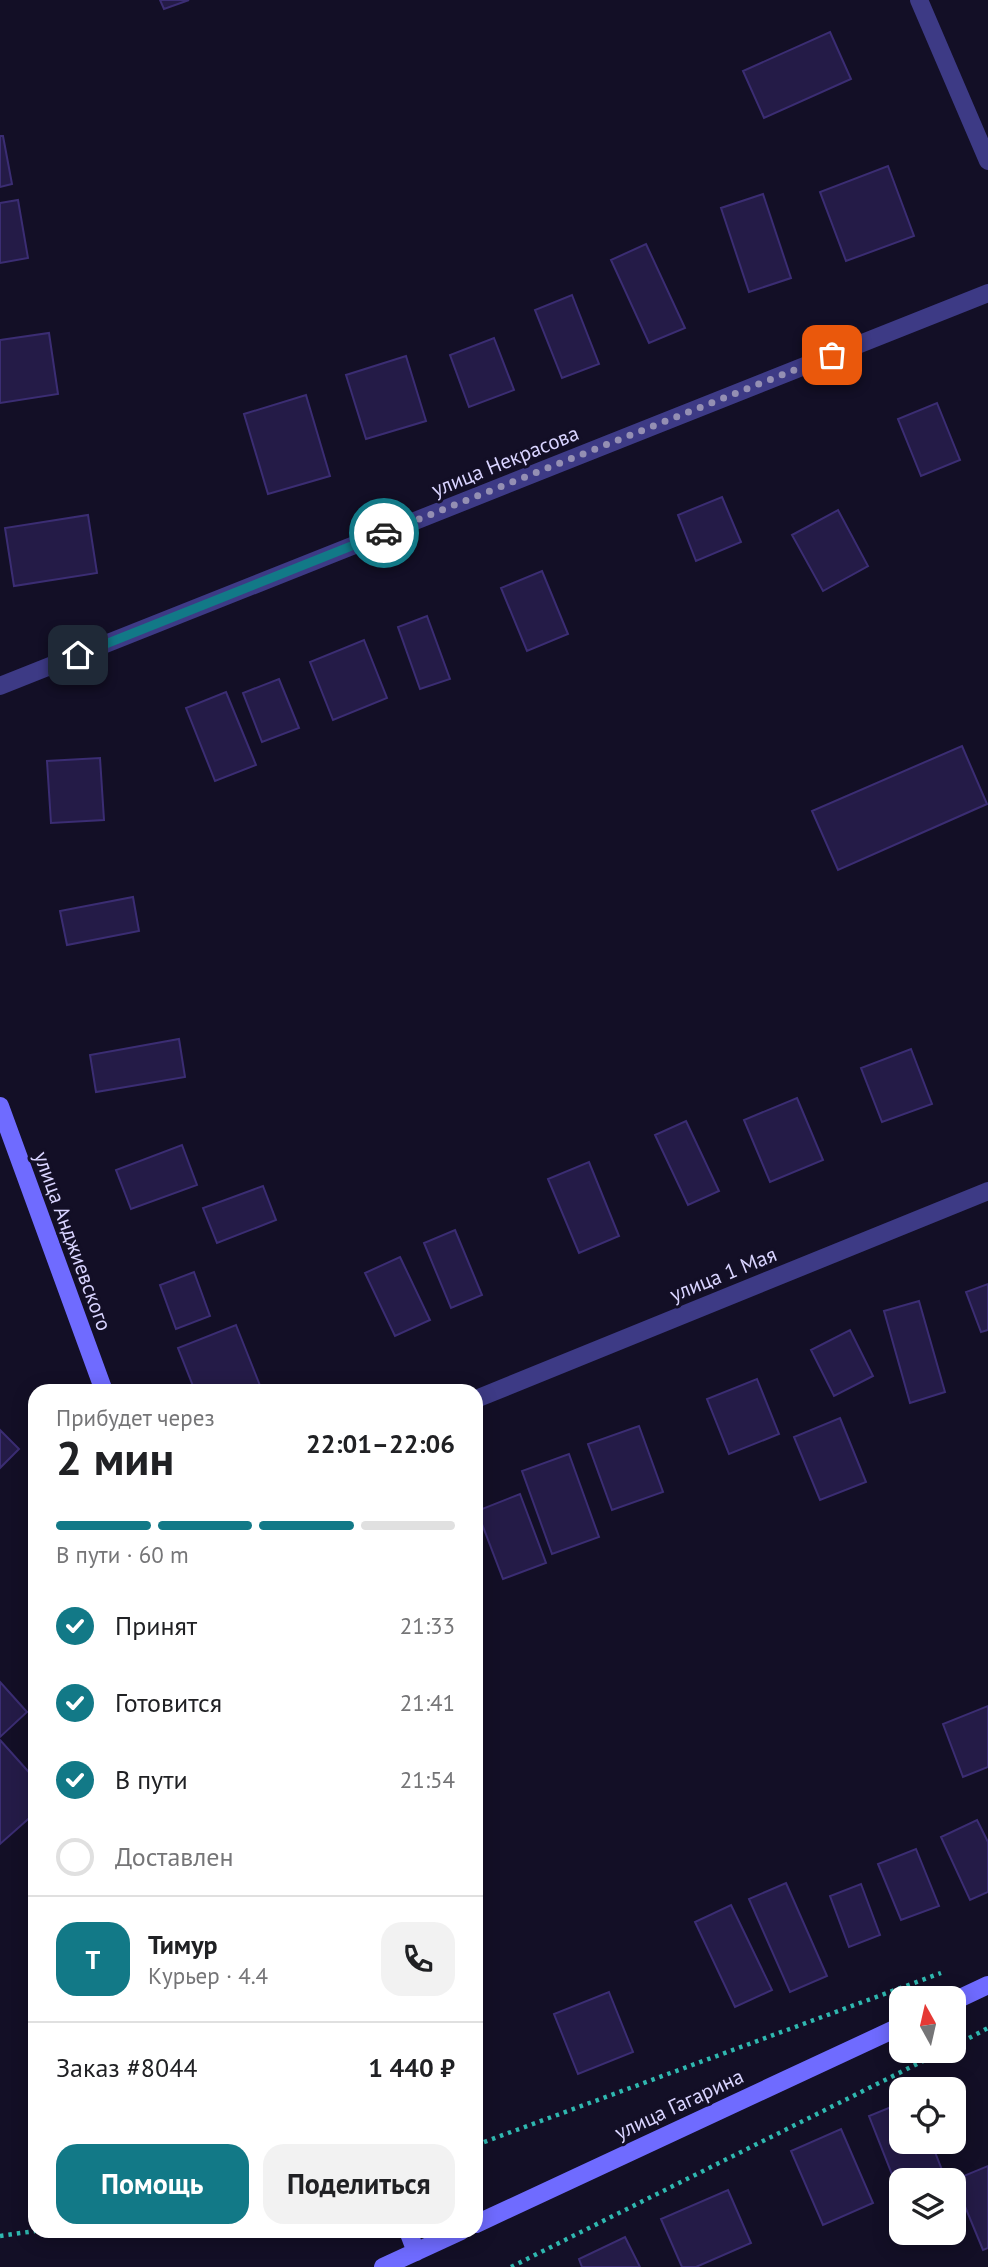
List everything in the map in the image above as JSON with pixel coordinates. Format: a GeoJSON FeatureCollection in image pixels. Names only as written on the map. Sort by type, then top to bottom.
{"type":"FeatureCollection","features":[{"type":"Feature","properties":{"kind":"main road","name":"улица Анджиевского"},"geometry":{"type":"LineString","coordinates":[[0,1106],[101,1384]]}},
{"type":"Feature","properties":{"kind":"main road"},"geometry":{"type":"LineString","coordinates":[[966,1995],[988,1985]]}},
{"type":"Feature","properties":{"kind":"main road","name":"улица Гагарина"},"geometry":{"type":"LineString","coordinates":[[483,2221],[889,2031]]}},
{"type":"Feature","properties":{"kind":"main road"},"geometry":{"type":"LineString","coordinates":[[411,2238],[416,2252]]}},
{"type":"Feature","properties":{"kind":"main road"},"geometry":{"type":"LineString","coordinates":[[383,2267],[446,2238]]}},
{"type":"Feature","properties":{"kind":"street"},"geometry":{"type":"LineString","coordinates":[[919,0],[988,161]]}},
{"type":"Feature","properties":{"kind":"street","name":"улица Некрасова"},"geometry":{"type":"LineString","coordinates":[[0,686],[988,293]]}},
{"type":"Feature","properties":{"kind":"street","name":"улица 1 Мая"},"geometry":{"type":"LineString","coordinates":[[483,1396],[988,1191]]}},
{"type":"Feature","properties":{"kind":"path"},"geometry":{"type":"LineString","coordinates":[[483,2142],[950,1969]]}},
{"type":"Feature","properties":{"kind":"path"},"geometry":{"type":"LineString","coordinates":[[966,2040],[988,2028]]}},
{"type":"Feature","properties":{"kind":"path"},"geometry":{"type":"LineString","coordinates":[[511,2267],[919,2063]]}},
{"type":"Feature","properties":{"kind":"path"},"geometry":{"type":"LineString","coordinates":[[0,2236],[28,2232]]}},
{"type":"Feature","properties":{"kind":"building"},"geometry":{"type":"Polygon","coordinates":[[[160,0],[189,0],[164,9],[160,0]]]}},
{"type":"Feature","properties":{"kind":"building"},"geometry":{"type":"Polygon","coordinates":[[[830,32],[851,79],[764,118],[743,71],[830,32]]]}},
{"type":"Feature","properties":{"kind":"building"},"geometry":{"type":"Polygon","coordinates":[[[0,136],[3,136],[12,184],[0,187],[0,136]]]}},
{"type":"Feature","properties":{"kind":"building"},"geometry":{"type":"Polygon","coordinates":[[[888,166],[914,236],[846,261],[820,192],[888,166]]]}},
{"type":"Feature","properties":{"kind":"building"},"geometry":{"type":"Polygon","coordinates":[[[763,194],[791,278],[749,292],[721,208],[763,194]]]}},
{"type":"Feature","properties":{"kind":"building"},"geometry":{"type":"Polygon","coordinates":[[[18,200],[28,258],[0,263],[0,203],[18,200]]]}},
{"type":"Feature","properties":{"kind":"building"},"geometry":{"type":"Polygon","coordinates":[[[646,244],[685,328],[649,343],[611,260],[646,244]]]}},
{"type":"Feature","properties":{"kind":"building"},"geometry":{"type":"Polygon","coordinates":[[[572,295],[599,364],[562,378],[535,310],[572,295]]]}},
{"type":"Feature","properties":{"kind":"building"},"geometry":{"type":"Polygon","coordinates":[[[49,333],[58,394],[0,403],[0,340],[49,333]]]}},
{"type":"Feature","properties":{"kind":"building"},"geometry":{"type":"Polygon","coordinates":[[[494,338],[514,390],[469,407],[450,355],[494,338]]]}},
{"type":"Feature","properties":{"kind":"building"},"geometry":{"type":"Polygon","coordinates":[[[406,356],[426,421],[366,439],[346,375],[406,356]]]}},
{"type":"Feature","properties":{"kind":"building"},"geometry":{"type":"Polygon","coordinates":[[[306,395],[330,476],[268,494],[244,414],[306,395]]]}},
{"type":"Feature","properties":{"kind":"building"},"geometry":{"type":"Polygon","coordinates":[[[937,403],[960,460],[921,476],[898,419],[937,403]]]}},
{"type":"Feature","properties":{"kind":"building"},"geometry":{"type":"Polygon","coordinates":[[[722,497],[741,542],[696,561],[678,515],[722,497]]]}},
{"type":"Feature","properties":{"kind":"building"},"geometry":{"type":"Polygon","coordinates":[[[838,510],[868,566],[823,591],[792,535],[838,510]]]}},
{"type":"Feature","properties":{"kind":"building"},"geometry":{"type":"Polygon","coordinates":[[[88,515],[97,573],[14,586],[5,528],[88,515]]]}},
{"type":"Feature","properties":{"kind":"building"},"geometry":{"type":"Polygon","coordinates":[[[542,571],[568,634],[527,651],[501,588],[542,571]]]}},
{"type":"Feature","properties":{"kind":"building"},"geometry":{"type":"Polygon","coordinates":[[[427,616],[450,679],[420,689],[398,627],[427,616]]]}},
{"type":"Feature","properties":{"kind":"building"},"geometry":{"type":"Polygon","coordinates":[[[364,640],[387,698],[333,720],[310,662],[364,640]]]}},
{"type":"Feature","properties":{"kind":"building"},"geometry":{"type":"Polygon","coordinates":[[[279,679],[299,728],[262,742],[243,693],[279,679]]]}},
{"type":"Feature","properties":{"kind":"building"},"geometry":{"type":"Polygon","coordinates":[[[226,692],[256,765],[215,781],[186,708],[226,692]]]}},
{"type":"Feature","properties":{"kind":"building"},"geometry":{"type":"Polygon","coordinates":[[[962,746],[987,804],[838,870],[812,811],[962,746]]]}},
{"type":"Feature","properties":{"kind":"building"},"geometry":{"type":"Polygon","coordinates":[[[100,758],[104,820],[51,823],[47,761],[100,758]]]}},
{"type":"Feature","properties":{"kind":"building"},"geometry":{"type":"Polygon","coordinates":[[[133,897],[139,931],[67,945],[60,911],[133,897]]]}},
{"type":"Feature","properties":{"kind":"building"},"geometry":{"type":"Polygon","coordinates":[[[179,1039],[185,1077],[96,1092],[90,1055],[179,1039]]]}},
{"type":"Feature","properties":{"kind":"building"},"geometry":{"type":"Polygon","coordinates":[[[911,1049],[932,1104],[882,1122],[861,1068],[911,1049]]]}},
{"type":"Feature","properties":{"kind":"building"},"geometry":{"type":"Polygon","coordinates":[[[797,1098],[823,1160],[770,1182],[744,1120],[797,1098]]]}},
{"type":"Feature","properties":{"kind":"building"},"geometry":{"type":"Polygon","coordinates":[[[686,1121],[719,1191],[688,1205],[655,1135],[686,1121]]]}},
{"type":"Feature","properties":{"kind":"building"},"geometry":{"type":"Polygon","coordinates":[[[182,1145],[197,1185],[131,1209],[116,1170],[182,1145]]]}},
{"type":"Feature","properties":{"kind":"building"},"geometry":{"type":"Polygon","coordinates":[[[589,1162],[619,1236],[579,1253],[548,1179],[589,1162]]]}},
{"type":"Feature","properties":{"kind":"building"},"geometry":{"type":"Polygon","coordinates":[[[263,1186],[276,1220],[217,1243],[203,1208],[263,1186]]]}},
{"type":"Feature","properties":{"kind":"building"},"geometry":{"type":"Polygon","coordinates":[[[455,1230],[482,1295],[451,1308],[424,1243],[455,1230]]]}},
{"type":"Feature","properties":{"kind":"building"},"geometry":{"type":"Polygon","coordinates":[[[400,1257],[430,1320],[395,1336],[365,1273],[400,1257]]]}},
{"type":"Feature","properties":{"kind":"building"},"geometry":{"type":"Polygon","coordinates":[[[194,1272],[210,1316],[176,1329],[160,1285],[194,1272]]]}},
{"type":"Feature","properties":{"kind":"building"},"geometry":{"type":"Polygon","coordinates":[[[988,1284],[988,1330],[981,1332],[966,1292],[988,1284]]]}},
{"type":"Feature","properties":{"kind":"building"},"geometry":{"type":"Polygon","coordinates":[[[919,1301],[945,1392],[910,1403],[884,1311],[919,1301]]]}},
{"type":"Feature","properties":{"kind":"building"},"geometry":{"type":"Polygon","coordinates":[[[236,1325],[259,1384],[192,1384],[178,1348],[236,1325]]]}},
{"type":"Feature","properties":{"kind":"building"},"geometry":{"type":"Polygon","coordinates":[[[850,1330],[873,1376],[834,1396],[811,1350],[850,1330]]]}},
{"type":"Feature","properties":{"kind":"building"},"geometry":{"type":"Polygon","coordinates":[[[757,1379],[779,1434],[729,1454],[707,1399],[757,1379]]]}},
{"type":"Feature","properties":{"kind":"building"},"geometry":{"type":"Polygon","coordinates":[[[840,1418],[866,1482],[820,1500],[794,1437],[840,1418]]]}},
{"type":"Feature","properties":{"kind":"building"},"geometry":{"type":"Polygon","coordinates":[[[639,1426],[663,1492],[612,1510],[588,1444],[639,1426]]]}},
{"type":"Feature","properties":{"kind":"building"},"geometry":{"type":"Polygon","coordinates":[[[0,1430],[19,1449],[0,1468],[0,1430]]]}},
{"type":"Feature","properties":{"kind":"building"},"geometry":{"type":"Polygon","coordinates":[[[569,1454],[599,1537],[552,1554],[522,1471],[569,1454]]]}},
{"type":"Feature","properties":{"kind":"building"},"geometry":{"type":"Polygon","coordinates":[[[520,1494],[546,1563],[503,1579],[483,1527],[483,1509],[520,1494]]]}},
{"type":"Feature","properties":{"kind":"building"},"geometry":{"type":"Polygon","coordinates":[[[0,1682],[27,1712],[0,1737],[0,1682]]]}},
{"type":"Feature","properties":{"kind":"building"},"geometry":{"type":"Polygon","coordinates":[[[988,1706],[988,1767],[963,1777],[943,1724],[988,1706]]]}},
{"type":"Feature","properties":{"kind":"building"},"geometry":{"type":"Polygon","coordinates":[[[0,1740],[28,1771],[28,1819],[0,1844],[0,1740]]]}},
{"type":"Feature","properties":{"kind":"building"},"geometry":{"type":"Polygon","coordinates":[[[977,1820],[988,1842],[988,1892],[970,1900],[941,1837],[977,1820]]]}},
{"type":"Feature","properties":{"kind":"building"},"geometry":{"type":"Polygon","coordinates":[[[916,1849],[939,1906],[901,1920],[878,1864],[916,1849]]]}},
{"type":"Feature","properties":{"kind":"building"},"geometry":{"type":"Polygon","coordinates":[[[786,1883],[827,1976],[790,1992],[749,1899],[786,1883]]]}},
{"type":"Feature","properties":{"kind":"building"},"geometry":{"type":"Polygon","coordinates":[[[861,1884],[880,1935],[849,1947],[830,1896],[861,1884]]]}},
{"type":"Feature","properties":{"kind":"building"},"geometry":{"type":"Polygon","coordinates":[[[731,1905],[772,1990],[735,2007],[695,1922],[731,1905]]]}},
{"type":"Feature","properties":{"kind":"building"},"geometry":{"type":"Polygon","coordinates":[[[609,1992],[633,2052],[578,2074],[554,2014],[609,1992]]]}},
{"type":"Feature","properties":{"kind":"building"},"geometry":{"type":"Polygon","coordinates":[[[889,2108],[889,2154],[936,2154],[941,2168],[890,2168],[869,2116],[889,2108]]]}},
{"type":"Feature","properties":{"kind":"building"},"geometry":{"type":"Polygon","coordinates":[[[841,2129],[873,2203],[823,2225],[791,2151],[841,2129]]]}},
{"type":"Feature","properties":{"kind":"building"},"geometry":{"type":"Polygon","coordinates":[[[988,2166],[988,2248],[983,2250],[966,2209],[966,2175],[988,2166]]]}},
{"type":"Feature","properties":{"kind":"building"},"geometry":{"type":"Polygon","coordinates":[[[728,2190],[751,2243],[696,2267],[682,2267],[661,2219],[728,2190]]]}},
{"type":"Feature","properties":{"kind":"building"},"geometry":{"type":"Polygon","coordinates":[[[625,2237],[640,2267],[582,2267],[579,2259],[625,2237]]]}},
{"type":"Feature","properties":{"kind":"way so far"},"geometry":{"type":"LineString","coordinates":[[384,533],[832,355]]}},
{"type":"Feature","properties":{"kind":"route"},"geometry":{"type":"LineString","coordinates":[[78,655],[384,533]]}}]}
